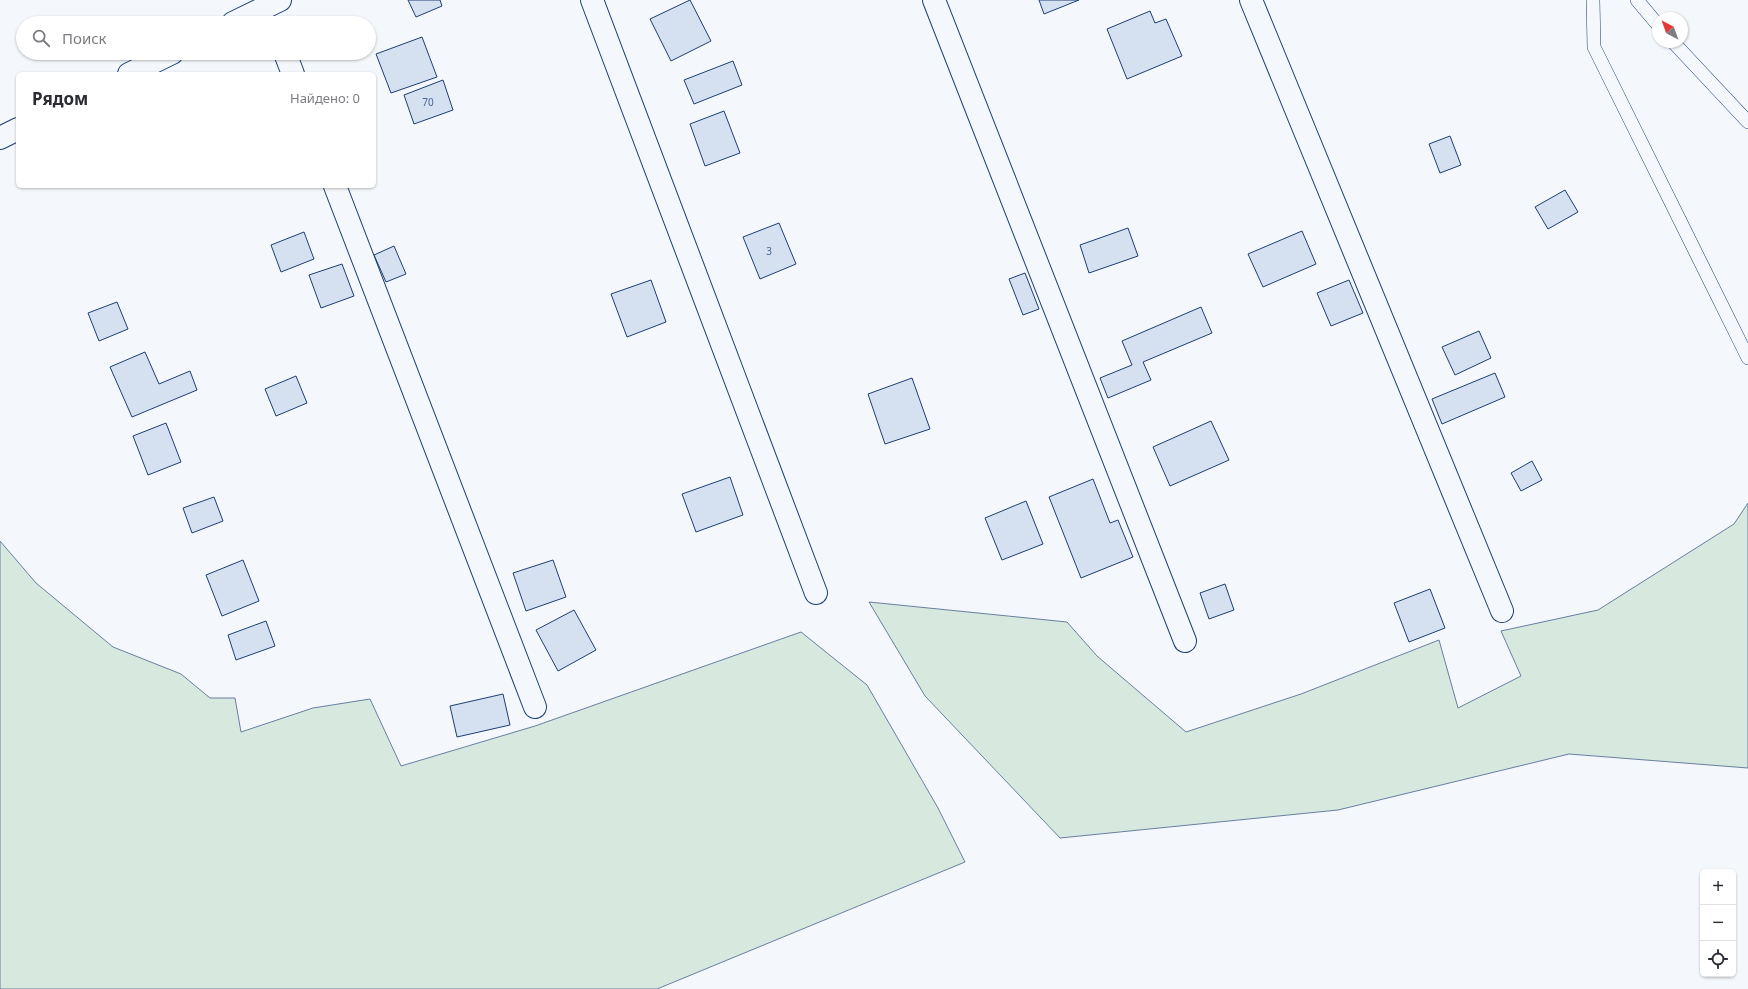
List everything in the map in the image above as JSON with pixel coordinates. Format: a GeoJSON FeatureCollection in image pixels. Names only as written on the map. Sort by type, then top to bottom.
{"type":"FeatureCollection","features":[{"type":"Feature","properties":{"kind":"street"},"geometry":{"type":"LineString","coordinates":[[592,0],[816,593]]}},
{"type":"Feature","properties":{"kind":"street"},"geometry":{"type":"LineString","coordinates":[[934,0],[1185,641]]}},
{"type":"Feature","properties":{"kind":"street"},"geometry":{"type":"LineString","coordinates":[[1251,0],[1502,611]]}},
{"type":"Feature","properties":{"kind":"street"},"geometry":{"type":"LineString","coordinates":[[255,16],[273,10]]}},
{"type":"Feature","properties":{"kind":"street"},"geometry":{"type":"LineString","coordinates":[[133,72],[158,60]]}},
{"type":"Feature","properties":{"kind":"street"},"geometry":{"type":"LineString","coordinates":[[288,60],[292,72]]}},
{"type":"Feature","properties":{"kind":"street"},"geometry":{"type":"LineString","coordinates":[[0,138],[16,130]]}},
{"type":"Feature","properties":{"kind":"street"},"geometry":{"type":"LineString","coordinates":[[337,188],[535,707]]}},
{"type":"Feature","properties":{"kind":"lane"},"geometry":{"type":"LineString","coordinates":[[1592,0],[1594,47],[1748,358]]}},
{"type":"Feature","properties":{"kind":"lane"},"geometry":{"type":"LineString","coordinates":[[1637,0],[1652,19]]}},
{"type":"Feature","properties":{"kind":"lane"},"geometry":{"type":"LineString","coordinates":[[1679,48],[1748,122]]}},
{"type":"Feature","properties":{"kind":"shaded area"},"geometry":{"type":"Polygon","coordinates":[[[1748,503],[1748,768],[1569,754],[1338,810],[1060,838],[925,696],[869,602],[1067,622],[1097,656],[1186,732],[1301,694],[1439,640],[1458,708],[1521,676],[1501,631],[1598,610],[1734,524],[1748,503]]]}},
{"type":"Feature","properties":{"kind":"shaded area"},"geometry":{"type":"Polygon","coordinates":[[[0,541],[36,583],[113,647],[181,674],[210,698],[235,698],[241,732],[313,708],[370,699],[401,766],[535,726],[801,632],[867,685],[938,808],[965,862],[657,989],[0,989],[0,541]]]}},
{"type":"Feature","properties":{"kind":"building"},"geometry":{"type":"Polygon","coordinates":[[[408,0],[440,0],[442,6],[416,17],[408,0]]]}},
{"type":"Feature","properties":{"kind":"building"},"geometry":{"type":"Polygon","coordinates":[[[690,0],[711,41],[671,61],[650,19],[690,0]]]}},
{"type":"Feature","properties":{"kind":"building"},"geometry":{"type":"Polygon","coordinates":[[[1039,0],[1079,0],[1044,14],[1039,0]]]}},
{"type":"Feature","properties":{"kind":"building"},"geometry":{"type":"Polygon","coordinates":[[[1150,11],[1155,23],[1166,19],[1182,56],[1127,79],[1107,29],[1150,11]]]}},
{"type":"Feature","properties":{"kind":"building"},"geometry":{"type":"Polygon","coordinates":[[[422,37],[437,77],[391,93],[376,54],[422,37]]]}},
{"type":"Feature","properties":{"kind":"building"},"geometry":{"type":"Polygon","coordinates":[[[733,61],[742,85],[694,104],[684,80],[733,61]]]}},
{"type":"Feature","properties":{"kind":"building"},"geometry":{"type":"Polygon","coordinates":[[[443,80],[453,110],[414,124],[404,95],[443,80]]]}},
{"type":"Feature","properties":{"kind":"building"},"geometry":{"type":"Polygon","coordinates":[[[724,111],[740,153],[705,166],[690,124],[724,111]]]}},
{"type":"Feature","properties":{"kind":"building"},"geometry":{"type":"Polygon","coordinates":[[[1450,136],[1461,165],[1440,173],[1429,144],[1450,136]]]}},
{"type":"Feature","properties":{"kind":"building"},"geometry":{"type":"Polygon","coordinates":[[[1565,190],[1578,212],[1548,229],[1535,207],[1565,190]]]}},
{"type":"Feature","properties":{"kind":"building"},"geometry":{"type":"Polygon","coordinates":[[[779,223],[796,264],[760,279],[743,237],[779,223]]]}},
{"type":"Feature","properties":{"kind":"building"},"geometry":{"type":"Polygon","coordinates":[[[1128,228],[1138,256],[1089,273],[1080,245],[1128,228]]]}},
{"type":"Feature","properties":{"kind":"building"},"geometry":{"type":"Polygon","coordinates":[[[1302,231],[1316,264],[1263,287],[1248,254],[1302,231]]]}},
{"type":"Feature","properties":{"kind":"building"},"geometry":{"type":"Polygon","coordinates":[[[304,232],[314,259],[281,272],[271,245],[304,232]]]}},
{"type":"Feature","properties":{"kind":"building"},"geometry":{"type":"Polygon","coordinates":[[[394,246],[406,274],[386,282],[374,255],[394,246]]]}},
{"type":"Feature","properties":{"kind":"building"},"geometry":{"type":"Polygon","coordinates":[[[342,264],[354,296],[321,308],[309,275],[342,264]]]}},
{"type":"Feature","properties":{"kind":"building"},"geometry":{"type":"Polygon","coordinates":[[[1025,273],[1039,309],[1023,315],[1009,279],[1025,273]]]}},
{"type":"Feature","properties":{"kind":"building"},"geometry":{"type":"Polygon","coordinates":[[[651,280],[666,322],[627,337],[611,294],[651,280]]]}},
{"type":"Feature","properties":{"kind":"building"},"geometry":{"type":"Polygon","coordinates":[[[1349,280],[1363,313],[1331,326],[1317,293],[1349,280]]]}},
{"type":"Feature","properties":{"kind":"building"},"geometry":{"type":"Polygon","coordinates":[[[117,302],[128,329],[99,341],[88,313],[117,302]]]}},
{"type":"Feature","properties":{"kind":"building"},"geometry":{"type":"Polygon","coordinates":[[[1201,307],[1212,333],[1143,362],[1151,380],[1108,398],[1100,378],[1132,365],[1122,341],[1201,307]]]}},
{"type":"Feature","properties":{"kind":"building"},"geometry":{"type":"Polygon","coordinates":[[[1479,331],[1491,358],[1455,375],[1442,347],[1479,331]]]}},
{"type":"Feature","properties":{"kind":"building"},"geometry":{"type":"Polygon","coordinates":[[[145,352],[159,384],[190,371],[197,390],[132,417],[110,367],[145,352]]]}},
{"type":"Feature","properties":{"kind":"building"},"geometry":{"type":"Polygon","coordinates":[[[1495,373],[1505,397],[1442,424],[1432,399],[1495,373]]]}},
{"type":"Feature","properties":{"kind":"building"},"geometry":{"type":"Polygon","coordinates":[[[296,376],[307,403],[276,416],[265,389],[296,376]]]}},
{"type":"Feature","properties":{"kind":"building"},"geometry":{"type":"Polygon","coordinates":[[[912,378],[930,429],[885,444],[868,394],[912,378]]]}},
{"type":"Feature","properties":{"kind":"building"},"geometry":{"type":"Polygon","coordinates":[[[1211,421],[1229,460],[1170,486],[1153,447],[1211,421]]]}},
{"type":"Feature","properties":{"kind":"building"},"geometry":{"type":"Polygon","coordinates":[[[166,423],[181,462],[148,475],[133,436],[166,423]]]}},
{"type":"Feature","properties":{"kind":"building"},"geometry":{"type":"Polygon","coordinates":[[[1532,461],[1542,480],[1521,491],[1511,473],[1532,461]]]}},
{"type":"Feature","properties":{"kind":"building"},"geometry":{"type":"Polygon","coordinates":[[[730,477],[743,515],[696,532],[682,494],[730,477]]]}},
{"type":"Feature","properties":{"kind":"building"},"geometry":{"type":"Polygon","coordinates":[[[1093,479],[1110,523],[1118,520],[1133,557],[1081,578],[1049,497],[1093,479]]]}},
{"type":"Feature","properties":{"kind":"building"},"geometry":{"type":"Polygon","coordinates":[[[214,497],[223,521],[192,533],[183,508],[214,497]]]}},
{"type":"Feature","properties":{"kind":"building"},"geometry":{"type":"Polygon","coordinates":[[[1026,501],[1043,544],[1002,560],[985,518],[1026,501]]]}},
{"type":"Feature","properties":{"kind":"building"},"geometry":{"type":"Polygon","coordinates":[[[243,560],[259,601],[222,616],[206,575],[243,560]]]}},
{"type":"Feature","properties":{"kind":"building"},"geometry":{"type":"Polygon","coordinates":[[[553,560],[566,597],[526,611],[513,573],[553,560]]]}},
{"type":"Feature","properties":{"kind":"building"},"geometry":{"type":"Polygon","coordinates":[[[1225,584],[1234,610],[1209,619],[1200,593],[1225,584]]]}},
{"type":"Feature","properties":{"kind":"building"},"geometry":{"type":"Polygon","coordinates":[[[1430,589],[1445,628],[1409,642],[1394,603],[1430,589]]]}},
{"type":"Feature","properties":{"kind":"building"},"geometry":{"type":"Polygon","coordinates":[[[574,610],[596,650],[558,671],[536,630],[574,610]]]}},
{"type":"Feature","properties":{"kind":"building"},"geometry":{"type":"Polygon","coordinates":[[[266,621],[275,646],[236,660],[228,635],[266,621]]]}},
{"type":"Feature","properties":{"kind":"building"},"geometry":{"type":"Polygon","coordinates":[[[503,694],[510,725],[457,737],[450,706],[503,694]]]}}]}
